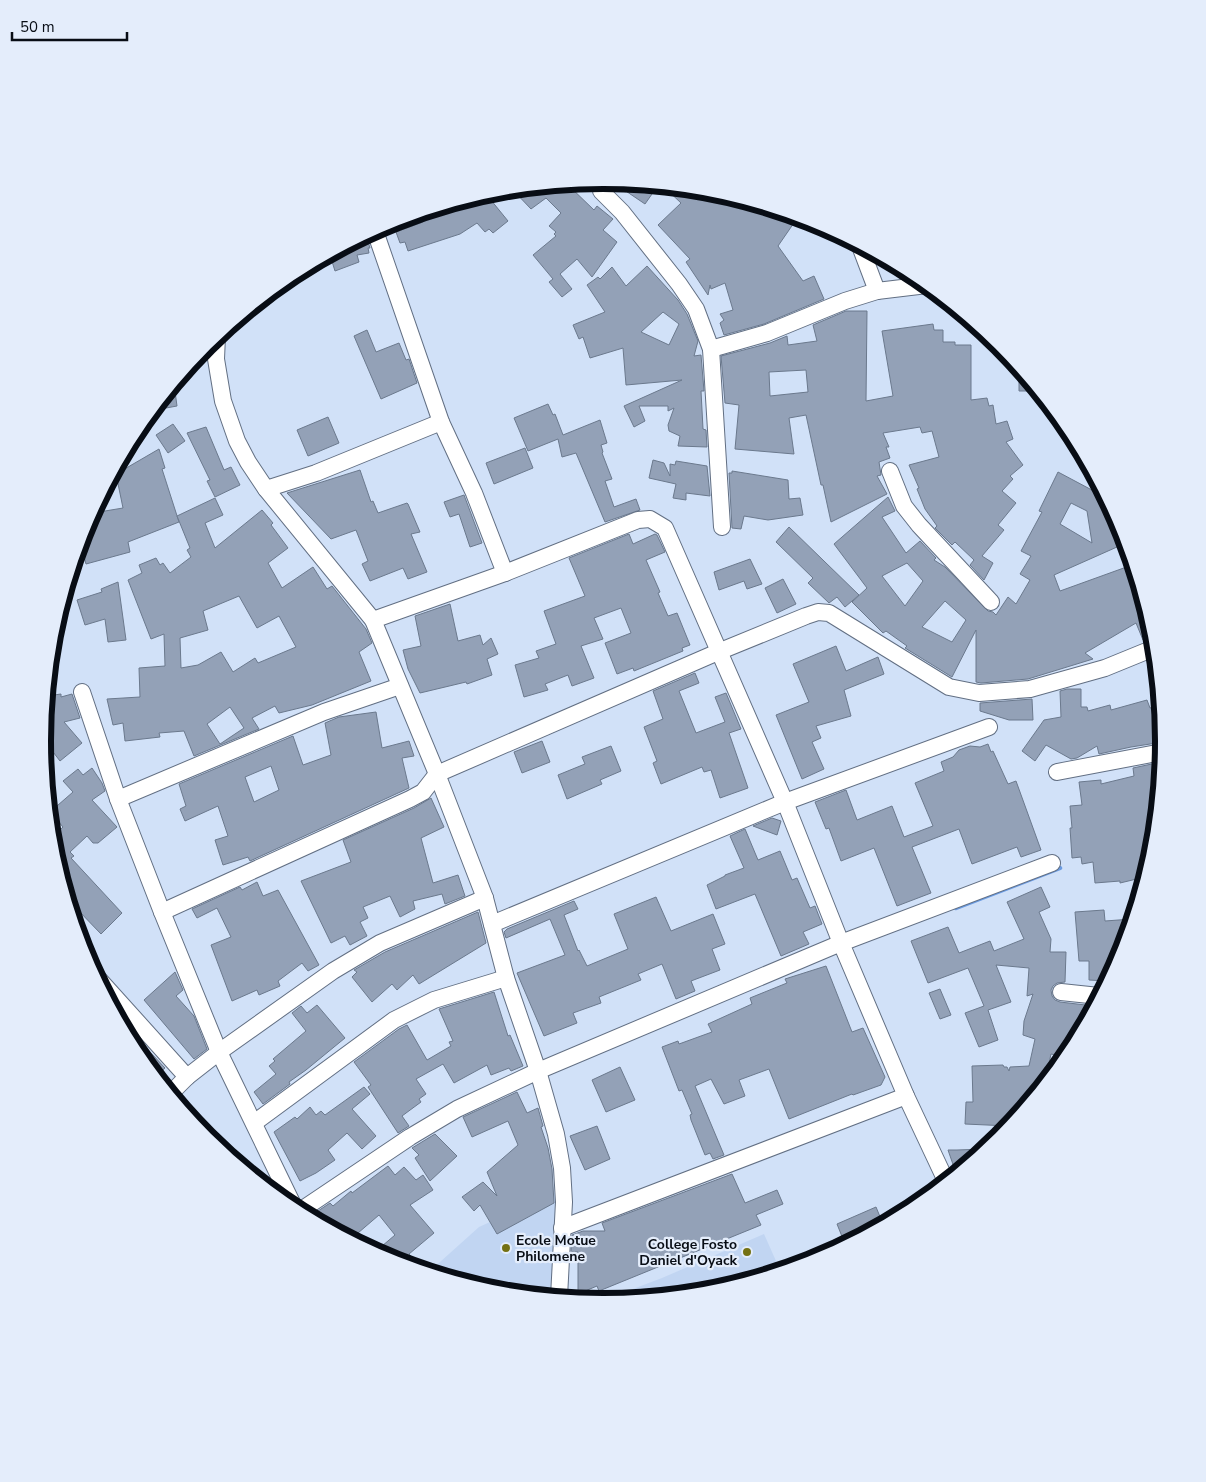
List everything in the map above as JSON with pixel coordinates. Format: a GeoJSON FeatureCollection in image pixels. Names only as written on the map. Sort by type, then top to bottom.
{"type":"FeatureCollection","features":[{"type":"Feature","properties":{"kind":"street"},"geometry":{"type":"LineString","coordinates":[[601,191],[622,212],[679,284],[696,309],[711,349],[722,527]]}},
{"type":"Feature","properties":{"kind":"street"},"geometry":{"type":"LineString","coordinates":[[377,238],[440,422],[474,493],[505,573]]}},
{"type":"Feature","properties":{"kind":"street"},"geometry":{"type":"LineString","coordinates":[[863,255],[877,291]]}},
{"type":"Feature","properties":{"kind":"street"},"geometry":{"type":"LineString","coordinates":[[711,349],[767,333],[844,301],[877,291],[916,286]]}},
{"type":"Feature","properties":{"kind":"street"},"geometry":{"type":"LineString","coordinates":[[216,348],[216,359],[223,402],[244,455],[266,490],[373,620],[437,774],[484,898],[506,978],[538,1071],[556,1134],[562,1168],[564,1202],[559,1291]]}},
{"type":"Feature","properties":{"kind":"street"},"geometry":{"type":"LineString","coordinates":[[266,490],[316,473],[440,422]]}},
{"type":"Feature","properties":{"kind":"street"},"geometry":{"type":"LineString","coordinates":[[890,471],[904,506],[918,524],[991,602]]}},
{"type":"Feature","properties":{"kind":"street"},"geometry":{"type":"LineString","coordinates":[[373,620],[505,573],[638,520],[650,519],[665,528],[785,802],[841,943],[906,1096],[943,1175]]}},
{"type":"Feature","properties":{"kind":"street"},"geometry":{"type":"LineString","coordinates":[[162,912],[410,799],[423,792],[437,774],[718,652],[818,612],[829,613],[949,687],[979,693],[1030,689],[1105,668],[1147,651]]}},
{"type":"Feature","properties":{"kind":"street"},"geometry":{"type":"LineString","coordinates":[[118,799],[324,712],[400,686]]}},
{"type":"Feature","properties":{"kind":"street"},"geometry":{"type":"LineString","coordinates":[[82,692],[118,799],[219,1052],[288,1194]]}},
{"type":"Feature","properties":{"kind":"street"},"geometry":{"type":"LineString","coordinates":[[492,924],[785,802],[989,727]]}},
{"type":"Feature","properties":{"kind":"street"},"geometry":{"type":"LineString","coordinates":[[1057,772],[1155,753]]}},
{"type":"Feature","properties":{"kind":"street"},"geometry":{"type":"LineString","coordinates":[[307,1207],[410,1137],[457,1109],[538,1071],[841,943],[1052,863]]}},
{"type":"Feature","properties":{"kind":"street"},"geometry":{"type":"LineString","coordinates":[[175,1089],[219,1052],[332,971],[380,943],[484,898]]}},
{"type":"Feature","properties":{"kind":"street"},"geometry":{"type":"LineString","coordinates":[[254,1123],[394,1020],[434,1000],[506,978]]}},
{"type":"Feature","properties":{"kind":"street"},"geometry":{"type":"LineString","coordinates":[[1061,992],[1093,995]]}},
{"type":"Feature","properties":{"kind":"street"},"geometry":{"type":"LineString","coordinates":[[114,996],[187,1077]]}},
{"type":"Feature","properties":{"kind":"street"},"geometry":{"type":"LineString","coordinates":[[562,1228],[906,1096]]}},
{"type":"Feature","properties":{"kind":"shaded area","name":"Ecole Motue Philomene"},"geometry":{"type":"Polygon","coordinates":[[[557,1192],[556,1291],[495,1282],[435,1266],[479,1227],[557,1192]]]}},
{"type":"Feature","properties":{"kind":"shaded area","name":"College Fosto Daniel d'Oyack"},"geometry":{"type":"Polygon","coordinates":[[[764,1234],[777,1264],[746,1274],[711,1282],[675,1288],[624,1292],[764,1234]]]}},
{"type":"Feature","properties":{"kind":"building"},"geometry":{"type":"Polygon","coordinates":[[[573,190],[594,210],[597,206],[613,219],[603,230],[617,242],[592,277],[577,259],[560,274],[572,289],[562,297],[549,282],[553,279],[533,255],[556,236],[554,234],[556,232],[549,226],[561,213],[546,198],[531,209],[519,196],[573,190]]]}},
{"type":"Feature","properties":{"kind":"building"},"geometry":{"type":"Polygon","coordinates":[[[624,190],[648,191],[652,194],[645,204],[624,190]]]}},
{"type":"Feature","properties":{"kind":"building"},"geometry":{"type":"Polygon","coordinates":[[[671,194],[746,208],[793,224],[778,246],[803,281],[814,276],[824,299],[764,324],[724,335],[720,323],[724,320],[720,314],[733,310],[725,283],[711,289],[710,285],[708,295],[686,262],[690,259],[658,225],[681,203],[671,194]]]}},
{"type":"Feature","properties":{"kind":"building"},"geometry":{"type":"Polygon","coordinates":[[[492,201],[508,221],[493,233],[489,229],[485,232],[477,223],[460,234],[408,251],[405,242],[400,243],[396,232],[423,222],[422,220],[460,208],[492,201]]]}},
{"type":"Feature","properties":{"kind":"building"},"geometry":{"type":"Polygon","coordinates":[[[368,242],[369,253],[357,255],[359,262],[335,271],[332,260],[368,242]]]}},
{"type":"Feature","properties":{"kind":"building"},"geometry":{"type":"Polygon","coordinates":[[[647,266],[678,300],[687,314],[698,341],[694,356],[701,355],[704,391],[701,391],[703,429],[706,430],[707,447],[678,446],[680,436],[669,431],[668,425],[674,408],[668,411],[668,406],[639,406],[645,421],[634,427],[624,406],[682,380],[626,385],[623,348],[590,358],[583,337],[579,339],[573,325],[605,312],[587,285],[598,277],[600,279],[612,267],[626,286],[647,266]],[[663,312],[641,332],[669,345],[679,324],[663,312]]]}},
{"type":"Feature","properties":{"kind":"building"},"geometry":{"type":"Polygon","coordinates":[[[846,311],[867,311],[866,401],[893,396],[882,331],[933,324],[934,330],[943,330],[943,342],[955,342],[955,345],[971,345],[971,400],[987,398],[989,406],[993,405],[996,424],[1007,421],[1013,439],[1006,442],[1023,465],[1010,476],[1013,479],[1002,491],[1016,503],[998,525],[1004,530],[982,556],[993,563],[984,580],[970,565],[974,560],[955,542],[952,545],[935,528],[937,526],[925,509],[917,489],[919,488],[909,465],[939,457],[932,431],[922,433],[920,427],[883,433],[889,447],[886,447],[890,458],[879,462],[881,475],[877,476],[887,494],[831,522],[806,415],[789,418],[794,454],[735,449],[739,405],[725,403],[721,356],[770,343],[787,336],[788,345],[817,341],[813,325],[846,311]],[[806,370],[769,372],[770,396],[808,392],[806,370]]]}},
{"type":"Feature","properties":{"kind":"building"},"geometry":{"type":"Polygon","coordinates":[[[367,330],[376,352],[399,343],[406,360],[409,359],[417,383],[381,399],[354,336],[367,330]]]}},
{"type":"Feature","properties":{"kind":"building"},"geometry":{"type":"Polygon","coordinates":[[[1019,378],[1030,391],[1019,391],[1019,378]]]}},
{"type":"Feature","properties":{"kind":"building"},"geometry":{"type":"Polygon","coordinates":[[[175,393],[177,406],[166,408],[165,405],[175,393]]]}},
{"type":"Feature","properties":{"kind":"building"},"geometry":{"type":"Polygon","coordinates":[[[548,404],[553,415],[555,414],[563,435],[600,420],[607,443],[601,445],[602,453],[612,479],[605,481],[614,507],[636,499],[640,510],[605,522],[576,453],[562,457],[558,439],[528,451],[514,418],[548,404]]]}},
{"type":"Feature","properties":{"kind":"building"},"geometry":{"type":"Polygon","coordinates":[[[328,417],[339,443],[308,456],[297,430],[328,417]]]}},
{"type":"Feature","properties":{"kind":"building"},"geometry":{"type":"Polygon","coordinates":[[[173,424],[185,441],[168,453],[156,435],[173,424]]]}},
{"type":"Feature","properties":{"kind":"building"},"geometry":{"type":"Polygon","coordinates":[[[206,427],[224,470],[231,467],[240,485],[215,497],[207,481],[210,480],[187,433],[206,427]]]}},
{"type":"Feature","properties":{"kind":"building"},"geometry":{"type":"Polygon","coordinates":[[[525,448],[533,468],[494,484],[486,463],[525,448]]]}},
{"type":"Feature","properties":{"kind":"building"},"geometry":{"type":"Polygon","coordinates":[[[159,449],[165,468],[162,469],[179,522],[128,542],[130,552],[86,564],[84,556],[101,512],[123,508],[117,480],[122,470],[159,449]]]}},
{"type":"Feature","properties":{"kind":"building"},"geometry":{"type":"Polygon","coordinates":[[[653,460],[664,463],[670,476],[670,464],[675,465],[676,461],[707,466],[710,496],[686,493],[686,500],[673,498],[676,484],[649,478],[653,460]]]}},
{"type":"Feature","properties":{"kind":"building"},"geometry":{"type":"Polygon","coordinates":[[[360,470],[371,502],[373,501],[378,513],[408,504],[420,532],[411,534],[427,572],[408,579],[403,568],[370,581],[362,564],[368,561],[356,530],[331,539],[287,493],[360,470]]]}},
{"type":"Feature","properties":{"kind":"building"},"geometry":{"type":"Polygon","coordinates":[[[732,471],[788,480],[789,499],[800,498],[803,515],[768,520],[744,516],[741,529],[732,528],[729,473],[732,473],[732,471]]]}},
{"type":"Feature","properties":{"kind":"building"},"geometry":{"type":"Polygon","coordinates":[[[1058,472],[1095,492],[1119,546],[1054,575],[1060,591],[1126,567],[1136,598],[1145,639],[1143,640],[1136,623],[1085,653],[1093,659],[1028,679],[981,683],[976,682],[976,630],[952,677],[905,648],[907,646],[886,631],[883,633],[852,602],[867,588],[834,544],[888,497],[895,511],[882,517],[906,553],[920,541],[936,558],[934,560],[945,567],[988,611],[996,615],[1008,597],[1016,604],[1030,580],[1020,574],[1031,556],[1021,551],[1042,512],[1039,511],[1058,472]],[[1071,503],[1060,524],[1092,543],[1087,511],[1071,503]],[[907,563],[882,576],[905,606],[923,581],[907,563]],[[945,601],[922,627],[952,642],[966,620],[945,601]]]}},
{"type":"Feature","properties":{"kind":"building"},"geometry":{"type":"Polygon","coordinates":[[[464,495],[482,543],[470,547],[459,514],[450,517],[444,502],[464,495]]]}},
{"type":"Feature","properties":{"kind":"building"},"geometry":{"type":"Polygon","coordinates":[[[215,498],[223,515],[205,523],[215,548],[262,510],[273,523],[271,525],[288,548],[268,563],[282,588],[313,567],[327,589],[332,586],[366,629],[372,643],[359,652],[371,681],[312,705],[279,713],[275,706],[252,718],[259,729],[194,756],[184,731],[159,733],[160,737],[125,741],[123,723],[113,725],[107,699],[140,697],[139,668],[165,666],[164,634],[151,639],[128,580],[142,573],[139,565],[156,558],[160,565],[163,563],[170,573],[191,557],[187,550],[190,548],[177,516],[215,498]],[[239,596],[203,611],[208,630],[180,638],[181,668],[198,665],[221,652],[233,672],[255,658],[258,663],[296,647],[279,616],[257,628],[239,596]],[[230,707],[207,724],[220,744],[244,728],[230,707]]]}},
{"type":"Feature","properties":{"kind":"building"},"geometry":{"type":"Polygon","coordinates":[[[789,527],[859,595],[845,607],[837,597],[829,603],[808,583],[813,578],[776,542],[789,527]]]}},
{"type":"Feature","properties":{"kind":"building"},"geometry":{"type":"Polygon","coordinates":[[[629,534],[633,544],[655,534],[657,535],[665,552],[646,560],[668,616],[677,613],[690,645],[682,648],[683,651],[634,671],[633,668],[617,674],[605,643],[631,633],[621,608],[594,618],[603,639],[581,646],[594,678],[572,686],[568,675],[545,684],[548,690],[524,697],[515,665],[539,658],[536,651],[556,644],[544,611],[585,596],[569,558],[629,534]]]}},
{"type":"Feature","properties":{"kind":"building"},"geometry":{"type":"Polygon","coordinates":[[[750,559],[762,584],[747,589],[744,581],[719,590],[714,572],[750,559]]]}},
{"type":"Feature","properties":{"kind":"building"},"geometry":{"type":"Polygon","coordinates":[[[783,579],[796,604],[777,613],[765,588],[783,579]]]}},
{"type":"Feature","properties":{"kind":"building"},"geometry":{"type":"Polygon","coordinates":[[[118,582],[126,640],[108,642],[105,619],[85,625],[77,600],[102,592],[101,589],[118,582]]]}},
{"type":"Feature","properties":{"kind":"building"},"geometry":{"type":"Polygon","coordinates":[[[450,604],[458,641],[480,635],[483,645],[491,638],[498,654],[487,659],[492,675],[467,684],[466,682],[420,693],[408,669],[403,650],[421,646],[415,616],[450,604]]]}},
{"type":"Feature","properties":{"kind":"building"},"geometry":{"type":"Polygon","coordinates":[[[836,646],[846,671],[878,657],[884,674],[844,690],[851,716],[816,726],[821,738],[812,742],[824,769],[802,779],[776,715],[809,702],[793,664],[836,646]]]}},
{"type":"Feature","properties":{"kind":"building"},"geometry":{"type":"Polygon","coordinates":[[[695,673],[699,683],[679,691],[696,733],[725,722],[715,697],[726,693],[741,729],[729,733],[748,788],[720,798],[711,770],[704,772],[702,767],[661,784],[653,763],[657,761],[644,727],[663,719],[653,691],[695,673]]]}},
{"type":"Feature","properties":{"kind":"building"},"geometry":{"type":"Polygon","coordinates":[[[1081,689],[1081,707],[1087,707],[1088,711],[1110,705],[1111,710],[1147,700],[1150,708],[1154,707],[1155,743],[1099,754],[1097,746],[1077,758],[1071,759],[1046,745],[1035,761],[1022,751],[1044,720],[1061,717],[1060,691],[1081,689]]]}},
{"type":"Feature","properties":{"kind":"building"},"geometry":{"type":"Polygon","coordinates":[[[61,694],[61,697],[72,694],[80,718],[64,722],[82,743],[60,761],[51,750],[53,695],[61,694]]]}},
{"type":"Feature","properties":{"kind":"building"},"geometry":{"type":"Polygon","coordinates":[[[1032,699],[1033,720],[1009,720],[980,711],[980,703],[1032,699]]]}},
{"type":"Feature","properties":{"kind":"building"},"geometry":{"type":"Polygon","coordinates":[[[376,712],[382,748],[409,741],[414,756],[402,758],[409,788],[250,861],[248,857],[223,865],[215,840],[228,836],[218,806],[185,821],[180,809],[186,806],[179,784],[293,736],[303,765],[331,755],[325,723],[339,717],[376,712]],[[271,766],[245,777],[254,802],[279,790],[271,766]]]}},
{"type":"Feature","properties":{"kind":"building"},"geometry":{"type":"Polygon","coordinates":[[[542,741],[550,762],[522,773],[514,752],[542,741]]]}},
{"type":"Feature","properties":{"kind":"building"},"geometry":{"type":"Polygon","coordinates":[[[988,744],[1008,784],[1016,781],[1041,850],[1021,857],[1017,847],[972,864],[959,829],[912,847],[931,893],[897,906],[874,848],[841,861],[829,828],[826,829],[815,802],[846,790],[857,820],[892,806],[904,837],[933,826],[915,783],[944,771],[941,762],[953,757],[959,750],[970,746],[980,747],[988,744]]]}},
{"type":"Feature","properties":{"kind":"building"},"geometry":{"type":"Polygon","coordinates":[[[611,746],[621,771],[600,780],[602,784],[567,799],[558,775],[585,764],[582,757],[611,746]]]}},
{"type":"Feature","properties":{"kind":"building"},"geometry":{"type":"Polygon","coordinates":[[[1154,763],[1150,813],[1137,879],[1120,883],[1120,881],[1095,883],[1093,862],[1082,864],[1081,857],[1072,858],[1070,806],[1082,805],[1079,782],[1101,780],[1101,784],[1134,776],[1133,768],[1154,763]]]}},
{"type":"Feature","properties":{"kind":"building"},"geometry":{"type":"Polygon","coordinates":[[[92,768],[102,783],[105,791],[92,800],[117,827],[98,843],[93,843],[87,836],[70,852],[74,856],[71,858],[122,913],[101,934],[79,911],[62,849],[59,831],[63,827],[57,820],[56,813],[55,807],[73,792],[63,781],[78,769],[83,775],[92,768]]]}},
{"type":"Feature","properties":{"kind":"building"},"geometry":{"type":"Polygon","coordinates":[[[431,798],[444,827],[421,838],[433,883],[458,875],[465,896],[445,904],[442,894],[413,901],[415,909],[400,917],[390,896],[363,907],[368,918],[360,922],[367,936],[350,945],[345,936],[331,943],[301,881],[351,862],[343,840],[414,808],[431,798]]]}},
{"type":"Feature","properties":{"kind":"building"},"geometry":{"type":"Polygon","coordinates":[[[772,818],[781,821],[777,835],[753,826],[772,818]]]}},
{"type":"Feature","properties":{"kind":"building"},"geometry":{"type":"Polygon","coordinates":[[[745,829],[758,860],[780,851],[792,880],[797,878],[810,908],[815,906],[822,924],[803,932],[809,944],[781,956],[755,894],[716,909],[707,885],[725,875],[744,868],[730,836],[745,829]]]}},
{"type":"Feature","properties":{"kind":"building"},"geometry":{"type":"Polygon","coordinates":[[[257,882],[263,896],[278,890],[319,965],[308,971],[302,963],[278,981],[280,986],[259,995],[257,990],[232,1001],[211,945],[231,937],[217,908],[197,918],[192,909],[240,887],[242,890],[257,882]]]}},
{"type":"Feature","properties":{"kind":"building"},"geometry":{"type":"Polygon","coordinates":[[[1041,887],[1050,907],[1039,912],[1051,939],[1050,952],[1066,952],[1065,982],[1057,983],[1053,986],[1051,990],[1052,996],[1060,1002],[1087,1005],[1057,1055],[1051,1054],[1048,1067],[1041,1077],[998,1126],[965,1124],[966,1102],[973,1102],[972,1066],[1003,1065],[1009,1071],[1010,1067],[1029,1066],[1035,1039],[1023,1035],[1024,1021],[1033,994],[1027,996],[1029,968],[996,965],[1011,1002],[988,1010],[998,1040],[979,1047],[965,1013],[984,1006],[968,968],[928,983],[911,941],[948,927],[959,953],[990,941],[994,951],[1024,939],[1007,902],[1041,887]]]}},
{"type":"Feature","properties":{"kind":"building"},"geometry":{"type":"Polygon","coordinates":[[[656,897],[671,931],[713,914],[725,944],[712,949],[720,970],[691,981],[695,991],[676,999],[662,964],[638,974],[641,980],[599,997],[601,1003],[573,1013],[577,1023],[544,1036],[517,973],[565,955],[550,919],[506,938],[504,932],[507,929],[574,901],[578,909],[564,915],[578,951],[587,966],[628,949],[614,914],[656,897]]]}},
{"type":"Feature","properties":{"kind":"building"},"geometry":{"type":"Polygon","coordinates":[[[1104,910],[1105,921],[1124,920],[1100,981],[1089,980],[1089,961],[1079,961],[1075,912],[1104,910]]]}},
{"type":"Feature","properties":{"kind":"building"},"geometry":{"type":"Polygon","coordinates":[[[478,912],[486,943],[419,984],[413,975],[397,990],[392,984],[372,1002],[352,977],[357,972],[354,970],[385,952],[478,912]]]}},
{"type":"Feature","properties":{"kind":"building"},"geometry":{"type":"Polygon","coordinates":[[[826,966],[852,1032],[863,1028],[885,1077],[881,1085],[852,1094],[789,1119],[769,1069],[739,1080],[745,1096],[724,1104],[711,1079],[695,1086],[724,1155],[713,1159],[710,1153],[705,1155],[691,1120],[690,1115],[692,1114],[682,1090],[679,1091],[662,1047],[678,1041],[679,1044],[712,1032],[708,1024],[752,1004],[750,998],[787,983],[785,979],[826,966]]]}},
{"type":"Feature","properties":{"kind":"building"},"geometry":{"type":"Polygon","coordinates":[[[175,972],[183,990],[176,996],[194,1016],[207,1049],[194,1059],[144,1000],[175,972]]]}},
{"type":"Feature","properties":{"kind":"building"},"geometry":{"type":"Polygon","coordinates":[[[940,989],[951,1015],[940,1019],[929,993],[940,989]]]}},
{"type":"Feature","properties":{"kind":"building"},"geometry":{"type":"Polygon","coordinates":[[[494,992],[508,1036],[510,1035],[523,1066],[511,1071],[509,1068],[491,1075],[487,1065],[454,1083],[443,1064],[416,1079],[426,1094],[419,1099],[421,1102],[402,1116],[409,1126],[398,1133],[368,1087],[371,1085],[354,1062],[407,1025],[427,1060],[451,1046],[449,1042],[453,1041],[439,1009],[494,992]]]}},
{"type":"Feature","properties":{"kind":"building"},"geometry":{"type":"Polygon","coordinates":[[[317,1005],[345,1038],[263,1104],[254,1092],[276,1074],[269,1066],[275,1061],[273,1059],[306,1031],[292,1013],[301,1006],[307,1013],[317,1005]]]}},
{"type":"Feature","properties":{"kind":"building"},"geometry":{"type":"Polygon","coordinates":[[[140,1041],[165,1068],[161,1072],[140,1041]]]}},
{"type":"Feature","properties":{"kind":"building"},"geometry":{"type":"Polygon","coordinates":[[[620,1067],[635,1100],[606,1112],[592,1080],[620,1067]]]}},
{"type":"Feature","properties":{"kind":"building"},"geometry":{"type":"Polygon","coordinates":[[[364,1087],[370,1094],[352,1109],[376,1136],[362,1149],[347,1133],[328,1150],[335,1160],[300,1181],[274,1132],[295,1117],[297,1119],[310,1107],[316,1115],[321,1111],[325,1115],[364,1087]]]}},
{"type":"Feature","properties":{"kind":"building"},"geometry":{"type":"Polygon","coordinates":[[[517,1092],[527,1113],[538,1108],[552,1169],[554,1203],[497,1234],[480,1205],[474,1211],[462,1197],[483,1182],[497,1196],[487,1172],[518,1145],[508,1121],[472,1137],[463,1117],[517,1092]]]}},
{"type":"Feature","properties":{"kind":"building"},"geometry":{"type":"Polygon","coordinates":[[[597,1126],[610,1159],[585,1170],[570,1136],[597,1126]]]}},
{"type":"Feature","properties":{"kind":"building"},"geometry":{"type":"Polygon","coordinates":[[[435,1134],[457,1156],[430,1181],[415,1158],[419,1155],[412,1148],[435,1134]]]}},
{"type":"Feature","properties":{"kind":"building"},"geometry":{"type":"Polygon","coordinates":[[[974,1149],[954,1167],[948,1150],[974,1149]]]}},
{"type":"Feature","properties":{"kind":"building"},"geometry":{"type":"Polygon","coordinates":[[[388,1166],[395,1175],[404,1167],[416,1180],[423,1175],[433,1190],[410,1205],[434,1233],[409,1254],[413,1258],[382,1246],[395,1235],[379,1215],[356,1235],[316,1212],[330,1203],[333,1206],[351,1191],[352,1193],[388,1166]]]}},
{"type":"Feature","properties":{"kind":"building"},"geometry":{"type":"Polygon","coordinates":[[[732,1174],[745,1203],[777,1190],[783,1204],[756,1215],[761,1225],[599,1291],[597,1286],[578,1292],[578,1252],[571,1252],[572,1235],[583,1231],[605,1231],[602,1223],[732,1174]]]}},
{"type":"Feature","properties":{"kind":"building"},"geometry":{"type":"Polygon","coordinates":[[[876,1207],[881,1218],[843,1238],[837,1224],[876,1207]]]}},
{"type":"Feature","properties":{"kind":"waterway"},"geometry":{"type":"LineString","coordinates":[[956,908],[1060,868]]}},
{"type":"Feature","properties":{"kind":"place","name":"Ecole Motue Philomene"},"geometry":{"type":"Point","coordinates":[506,1248]}},
{"type":"Feature","properties":{"kind":"place","name":"College Fosto Daniel d'Oyack"},"geometry":{"type":"Point","coordinates":[747,1252]}}]}
